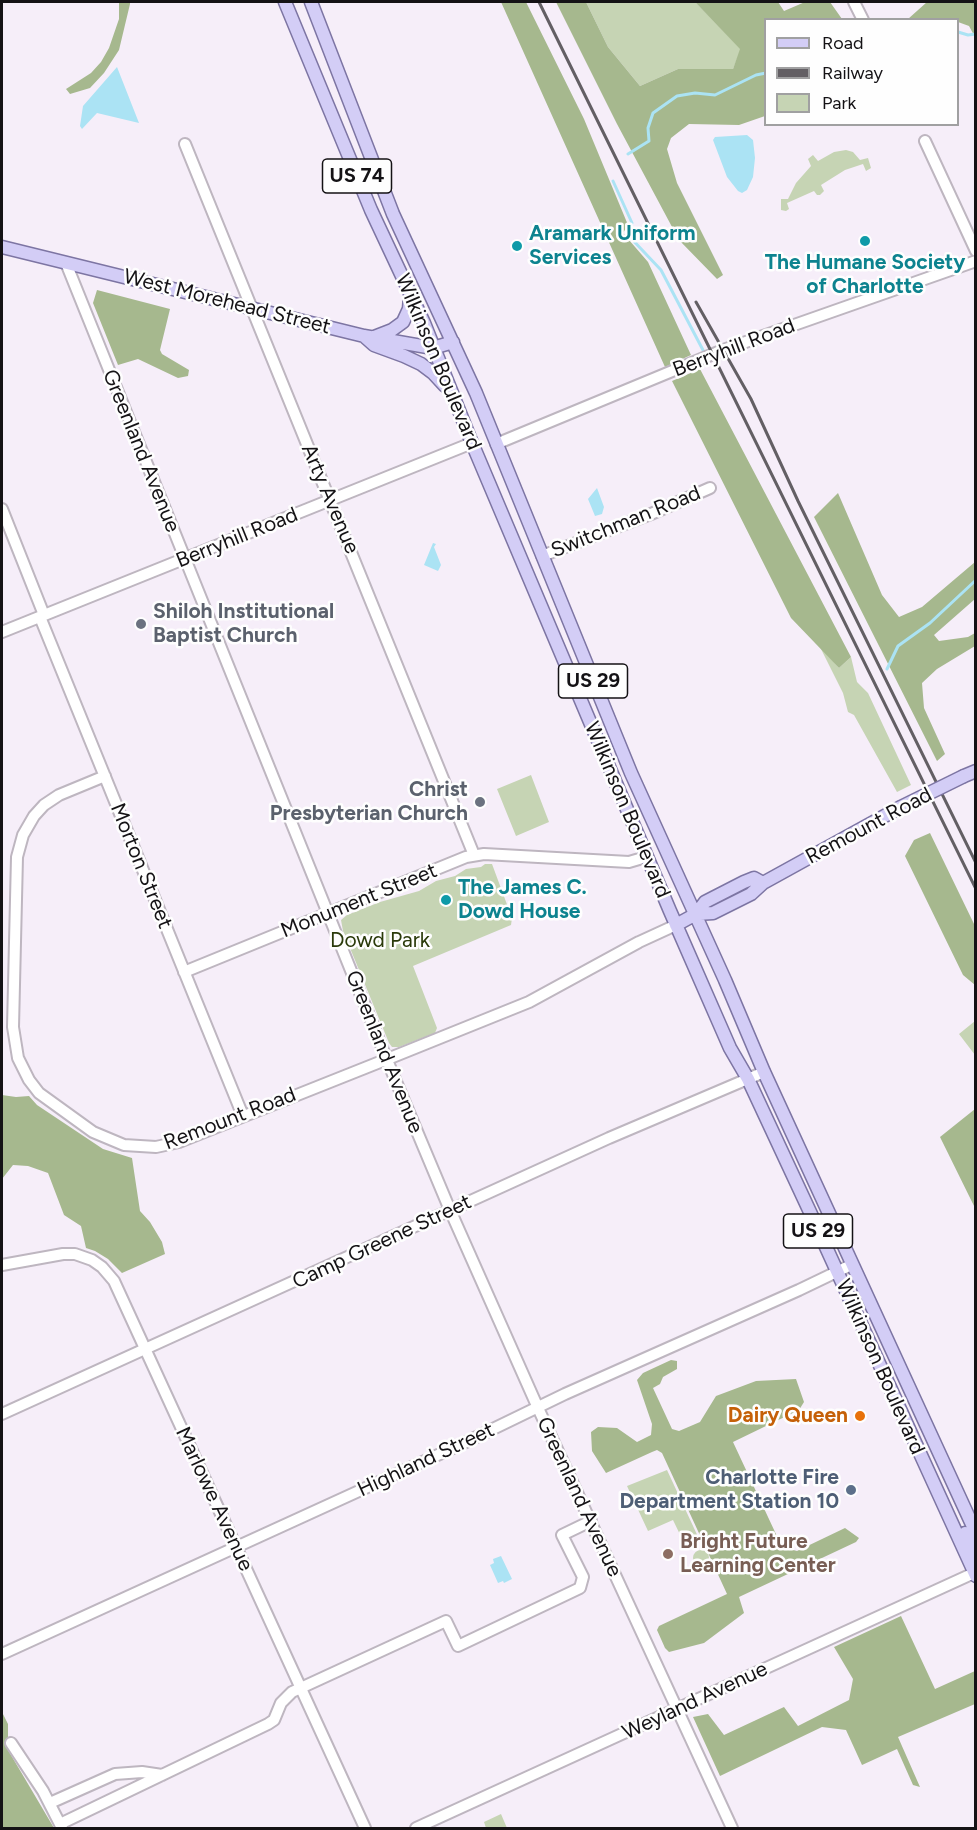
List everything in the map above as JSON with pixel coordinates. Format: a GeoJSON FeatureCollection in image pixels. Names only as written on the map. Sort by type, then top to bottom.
{"type":"FeatureCollection","features":[{"type":"Feature","properties":{"kind":"main road","name":"Wilkinson Boulevard"},"geometry":{"type":"LineString","coordinates":[[285,2],[371,210],[405,281],[646,857],[730,1048],[748,1079],[975,1574]]}},
{"type":"Feature","properties":{"kind":"main road","name":"Wilkinson Boulevard"},"geometry":{"type":"LineString","coordinates":[[311,2],[393,214],[453,342],[614,733],[851,1265],[975,1533]]}},
{"type":"Feature","properties":{"kind":"main road","name":"West Morehead Street"},"geometry":{"type":"LineString","coordinates":[[2,247],[369,336],[433,348],[453,342]]}},
{"type":"Feature","properties":{"kind":"main road"},"geometry":{"type":"LineString","coordinates":[[405,281],[410,300],[405,319],[395,328],[369,336],[374,345],[428,368],[443,384],[457,405]]}},
{"type":"Feature","properties":{"kind":"main road","name":"Remount Road"},"geometry":{"type":"LineString","coordinates":[[676,925],[696,914],[706,915],[715,912],[751,894],[763,883],[899,808],[970,774]]}},
{"type":"Feature","properties":{"kind":"main road"},"geometry":{"type":"LineString","coordinates":[[934,1484],[965,1534],[975,1555]]}},
{"type":"Feature","properties":{"kind":"street"},"geometry":{"type":"LineString","coordinates":[[854,2],[862,18]]}},
{"type":"Feature","properties":{"kind":"street"},"geometry":{"type":"LineString","coordinates":[[925,141],[975,251]]}},
{"type":"Feature","properties":{"kind":"street","name":"Arty Avenue"},"geometry":{"type":"LineString","coordinates":[[185,144],[474,855]]}},
{"type":"Feature","properties":{"kind":"street","name":"Berryhill Road"},"geometry":{"type":"LineString","coordinates":[[496,444],[723,350],[975,261]]}},
{"type":"Feature","properties":{"kind":"street","name":"Greenland Avenue"},"geometry":{"type":"LineString","coordinates":[[66,262],[387,1060],[450,1210],[538,1408],[732,1828]]}},
{"type":"Feature","properties":{"kind":"street","name":"Berryhill Road"},"geometry":{"type":"LineString","coordinates":[[2,632],[472,443]]}},
{"type":"Feature","properties":{"kind":"street","name":"Switchman Road"},"geometry":{"type":"LineString","coordinates":[[542,556],[651,514],[710,488]]}},
{"type":"Feature","properties":{"kind":"street","name":"Morton Street"},"geometry":{"type":"LineString","coordinates":[[2,509],[105,776],[243,1116]]}},
{"type":"Feature","properties":{"kind":"street","name":"Remount Road"},"geometry":{"type":"LineString","coordinates":[[105,776],[59,795],[44,805],[26,829],[18,850],[13,1027],[18,1058],[29,1080],[47,1099],[93,1132],[124,1146],[140,1148],[164,1146],[387,1060],[529,1002],[639,942],[676,925]]}},
{"type":"Feature","properties":{"kind":"street","name":"Monument Street"},"geometry":{"type":"LineString","coordinates":[[184,972],[474,855],[629,862],[646,857]]}},
{"type":"Feature","properties":{"kind":"street","name":"Camp Greene Street"},"geometry":{"type":"LineString","coordinates":[[2,1414],[609,1138],[764,1072]]}},
{"type":"Feature","properties":{"kind":"street","name":"Marlowe Avenue"},"geometry":{"type":"LineString","coordinates":[[2,1264],[63,1254],[81,1255],[102,1267],[114,1281],[365,1828]]}},
{"type":"Feature","properties":{"kind":"street","name":"Highland Street"},"geometry":{"type":"LineString","coordinates":[[2,1654],[851,1265]]}},
{"type":"Feature","properties":{"kind":"street"},"geometry":{"type":"LineString","coordinates":[[11,1743],[50,1803],[61,1826],[274,1720],[281,1703],[288,1695],[301,1688],[446,1621],[458,1646],[580,1588],[583,1577],[562,1535],[591,1521]]}},
{"type":"Feature","properties":{"kind":"street","name":"Weyland Avenue"},"geometry":{"type":"LineString","coordinates":[[416,1828],[975,1574]]}},
{"type":"Feature","properties":{"kind":"street"},"geometry":{"type":"LineString","coordinates":[[50,1803],[115,1774],[142,1772],[163,1774]]}},
{"type":"Feature","properties":{"kind":"green space"},"geometry":{"type":"Polygon","coordinates":[[[119,2],[130,2],[130,4],[119,50],[104,73],[90,88],[70,94],[66,89],[91,73],[109,48],[119,19],[119,2]]]}},
{"type":"Feature","properties":{"kind":"green space"},"geometry":{"type":"Polygon","coordinates":[[[501,2],[526,2],[584,119],[628,225],[623,233],[648,262],[691,355],[665,367],[501,2]]]}},
{"type":"Feature","properties":{"kind":"green space"},"geometry":{"type":"Polygon","coordinates":[[[556,2],[586,2],[608,47],[640,86],[678,69],[733,69],[740,49],[695,2],[778,2],[784,11],[805,2],[830,2],[841,18],[764,18],[764,116],[739,125],[689,124],[671,138],[667,149],[677,183],[723,275],[717,279],[679,240],[617,124],[556,2]]]}},
{"type":"Feature","properties":{"kind":"green space"},"geometry":{"type":"Polygon","coordinates":[[[586,2],[695,2],[741,49],[733,69],[678,69],[640,86],[608,47],[586,2]]]}},
{"type":"Feature","properties":{"kind":"green space"},"geometry":{"type":"Polygon","coordinates":[[[927,2],[975,2],[975,37],[969,26],[959,22],[959,18],[909,18],[927,2]]]}},
{"type":"Feature","properties":{"kind":"green space"},"geometry":{"type":"Polygon","coordinates":[[[846,150],[853,152],[860,160],[868,158],[871,168],[866,171],[863,164],[845,170],[821,185],[824,191],[820,195],[814,191],[787,203],[789,209],[786,211],[781,210],[781,199],[788,199],[796,183],[811,166],[808,159],[813,155],[818,161],[834,152],[846,150]]]}},
{"type":"Feature","properties":{"kind":"green space"},"geometry":{"type":"Polygon","coordinates":[[[97,290],[170,309],[160,350],[162,354],[189,370],[188,376],[178,378],[138,359],[118,365],[93,303],[97,290]]]}},
{"type":"Feature","properties":{"kind":"green space"},"geometry":{"type":"Polygon","coordinates":[[[700,369],[851,657],[839,668],[791,618],[672,381],[700,369]]]}},
{"type":"Feature","properties":{"kind":"green space"},"geometry":{"type":"Polygon","coordinates":[[[838,493],[882,595],[899,617],[922,607],[975,562],[975,599],[934,635],[939,641],[968,637],[975,633],[975,646],[937,669],[922,683],[924,708],[945,754],[937,761],[814,517],[838,493]]]}},
{"type":"Feature","properties":{"kind":"green space"},"geometry":{"type":"Polygon","coordinates":[[[819,645],[839,668],[851,657],[857,682],[868,693],[911,785],[897,792],[854,715],[848,712],[843,693],[819,645]]]}},
{"type":"Feature","properties":{"kind":"green space"},"geometry":{"type":"Polygon","coordinates":[[[531,775],[549,822],[516,836],[497,789],[531,775]]]}},
{"type":"Feature","properties":{"kind":"green space"},"geometry":{"type":"Polygon","coordinates":[[[930,833],[975,926],[975,985],[963,975],[905,856],[914,840],[930,833]]]}},
{"type":"Feature","properties":{"kind":"green space","name":"Dowd Park"},"geometry":{"type":"Polygon","coordinates":[[[485,864],[492,864],[512,918],[511,925],[413,966],[437,1028],[435,1033],[399,1047],[392,1047],[343,931],[341,920],[347,915],[380,902],[419,891],[436,881],[485,864]]]}},
{"type":"Feature","properties":{"kind":"green space"},"geometry":{"type":"Polygon","coordinates":[[[975,1021],[975,1055],[959,1034],[975,1021]]]}},
{"type":"Feature","properties":{"kind":"green space"},"geometry":{"type":"Polygon","coordinates":[[[2,1095],[29,1096],[37,1105],[103,1149],[132,1158],[140,1211],[162,1242],[165,1254],[122,1273],[108,1259],[86,1248],[81,1226],[64,1215],[48,1173],[28,1166],[13,1165],[2,1179],[2,1095]]]}},
{"type":"Feature","properties":{"kind":"green space"},"geometry":{"type":"Polygon","coordinates":[[[975,1109],[975,1208],[940,1137],[975,1109]]]}},
{"type":"Feature","properties":{"kind":"green space"},"geometry":{"type":"Polygon","coordinates":[[[671,1360],[677,1361],[677,1369],[663,1377],[660,1384],[653,1388],[672,1429],[679,1431],[700,1422],[716,1396],[756,1381],[796,1379],[804,1402],[799,1410],[733,1442],[782,1547],[797,1551],[845,1528],[859,1538],[856,1542],[739,1597],[744,1613],[704,1643],[669,1652],[657,1630],[659,1626],[727,1594],[662,1453],[657,1450],[606,1473],[592,1451],[591,1432],[598,1427],[617,1428],[637,1442],[651,1435],[652,1424],[637,1380],[643,1373],[671,1360]]]}},
{"type":"Feature","properties":{"kind":"green space"},"geometry":{"type":"Polygon","coordinates":[[[667,1470],[700,1541],[686,1547],[673,1520],[648,1531],[627,1486],[667,1470]]]}},
{"type":"Feature","properties":{"kind":"green space"},"geometry":{"type":"Polygon","coordinates":[[[701,1550],[709,1558],[701,1566],[693,1558],[701,1550]]]}},
{"type":"Feature","properties":{"kind":"green space"},"geometry":{"type":"Polygon","coordinates":[[[901,1616],[935,1689],[975,1671],[975,1704],[898,1737],[920,1787],[913,1785],[897,1749],[862,1765],[846,1730],[822,1727],[720,1776],[693,1717],[708,1714],[724,1735],[784,1707],[798,1726],[849,1700],[853,1679],[834,1647],[901,1616]]]}},
{"type":"Feature","properties":{"kind":"green space"},"geometry":{"type":"Polygon","coordinates":[[[2,1712],[8,1724],[8,1750],[54,1828],[2,1828],[2,1712]]]}},
{"type":"Feature","properties":{"kind":"green space"},"geometry":{"type":"Polygon","coordinates":[[[501,1814],[507,1828],[486,1828],[484,1822],[501,1814]]]}},
{"type":"Feature","properties":{"kind":"water"},"geometry":{"type":"Polygon","coordinates":[[[117,67],[139,123],[97,113],[82,129],[80,126],[83,106],[117,67]]]}},
{"type":"Feature","properties":{"kind":"water"},"geometry":{"type":"Polygon","coordinates":[[[747,135],[753,140],[755,158],[753,177],[747,190],[742,193],[727,177],[713,140],[715,137],[747,135]]]}},
{"type":"Feature","properties":{"kind":"water"},"geometry":{"type":"Polygon","coordinates":[[[597,488],[604,507],[602,514],[595,516],[588,499],[597,488]]]}},
{"type":"Feature","properties":{"kind":"water"},"geometry":{"type":"Polygon","coordinates":[[[433,543],[436,544],[434,547],[441,565],[438,571],[424,565],[433,543]]]}},
{"type":"Feature","properties":{"kind":"water"},"geometry":{"type":"Polygon","coordinates":[[[501,1556],[512,1579],[498,1583],[490,1565],[494,1563],[493,1559],[501,1556]]]}},
{"type":"Feature","properties":{"kind":"waterway"},"geometry":{"type":"LineString","coordinates":[[959,32],[976,34]]}},
{"type":"Feature","properties":{"kind":"waterway"},"geometry":{"type":"LineString","coordinates":[[628,154],[649,141],[648,128],[653,113],[677,96],[695,93],[715,95],[764,73]]}},
{"type":"Feature","properties":{"kind":"waterway"},"geometry":{"type":"LineString","coordinates":[[613,181],[632,223],[627,234],[661,270],[704,352]]}},
{"type":"Feature","properties":{"kind":"waterway"},"geometry":{"type":"LineString","coordinates":[[887,669],[898,646],[930,623],[976,580]]}},
{"type":"Feature","properties":{"kind":"railway"},"geometry":{"type":"LineString","coordinates":[[539,2],[976,889]]}},
{"type":"Feature","properties":{"kind":"railway"},"geometry":{"type":"LineString","coordinates":[[696,302],[751,399],[798,501],[976,863]]}},
{"type":"Feature","properties":{"kind":"place","name":"The Humane Society of Charlotte"},"geometry":{"type":"Point","coordinates":[865,241]}},
{"type":"Feature","properties":{"kind":"place","name":"Aramark Uniform Services"},"geometry":{"type":"Point","coordinates":[517,246]}},
{"type":"Feature","properties":{"kind":"place","name":"Shiloh Institutional Baptist Church"},"geometry":{"type":"Point","coordinates":[141,624]}},
{"type":"Feature","properties":{"kind":"place","name":"Christ Presbyterian Church"},"geometry":{"type":"Point","coordinates":[480,802]}},
{"type":"Feature","properties":{"kind":"place","name":"The James C. Dowd House"},"geometry":{"type":"Point","coordinates":[446,900]}},
{"type":"Feature","properties":{"kind":"place","name":"Dairy Queen"},"geometry":{"type":"Point","coordinates":[860,1416]}},
{"type":"Feature","properties":{"kind":"place","name":"Charlotte Fire Department Station 10"},"geometry":{"type":"Point","coordinates":[851,1490]}},
{"type":"Feature","properties":{"kind":"place","name":"Bright Future Learning Center"},"geometry":{"type":"Point","coordinates":[668,1554]}}]}
